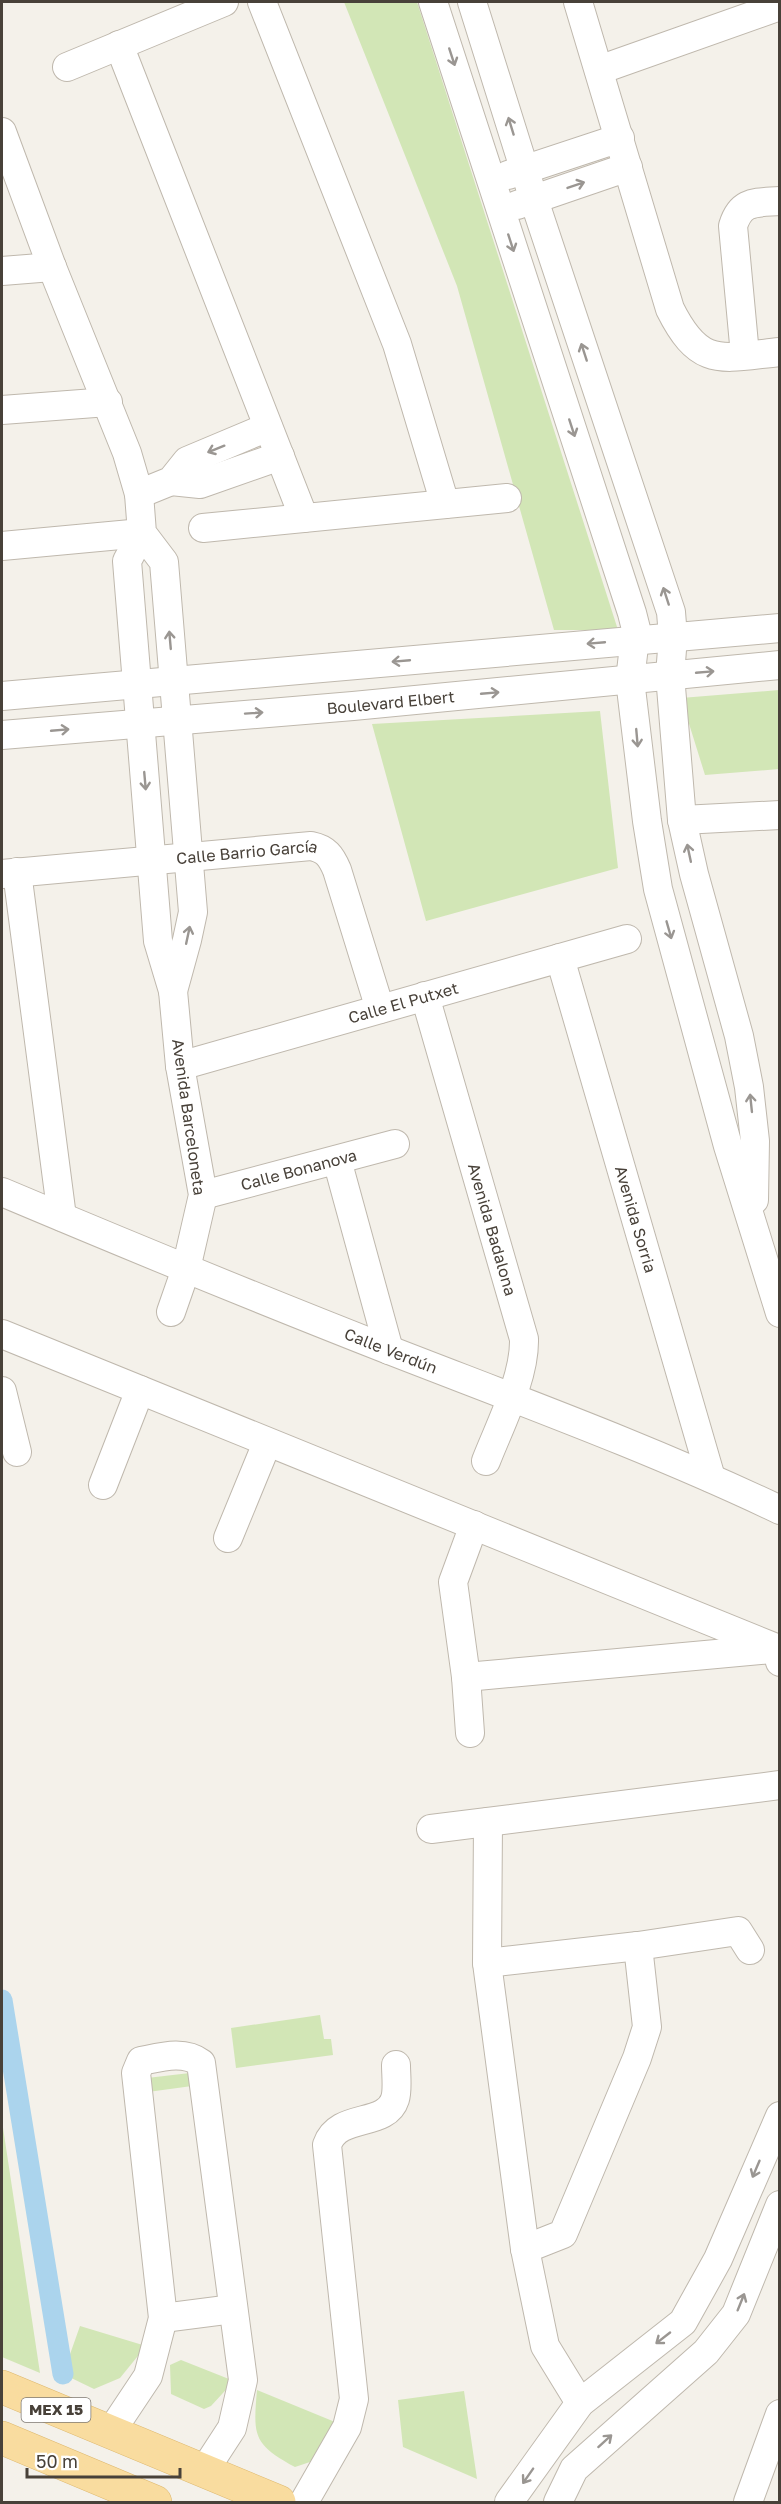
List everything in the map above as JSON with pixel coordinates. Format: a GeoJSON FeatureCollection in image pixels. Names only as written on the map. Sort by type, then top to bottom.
{"type":"FeatureCollection","features":[{"type":"Feature","properties":{"kind":"main road","name":"MEX 15"},"geometry":{"type":"LineString","coordinates":[[2,2387],[279,2502]]}},
{"type":"Feature","properties":{"kind":"main road","name":"MEX 15"},"geometry":{"type":"LineString","coordinates":[[2,2438],[154,2502]]}},
{"type":"Feature","properties":{"kind":"street"},"geometry":{"type":"LineString","coordinates":[[67,67],[224,2]]}},
{"type":"Feature","properties":{"kind":"street"},"geometry":{"type":"LineString","coordinates":[[262,2],[397,344],[445,504]]}},
{"type":"Feature","properties":{"kind":"street"},"geometry":{"type":"LineString","coordinates":[[433,2],[632,613],[636,629],[630,680],[647,821],[658,889],[741,1143],[754,1224],[780,1313]]}},
{"type":"Feature","properties":{"kind":"street"},"geometry":{"type":"LineString","coordinates":[[472,2],[534,200],[671,612],[673,637],[670,675],[682,820],[694,874],[739,1036],[749,1087],[741,1143]]}},
{"type":"Feature","properties":{"kind":"street"},"geometry":{"type":"LineString","coordinates":[[578,2],[670,309],[681,330],[696,347],[706,354],[717,357],[780,351]]}},
{"type":"Feature","properties":{"kind":"street"},"geometry":{"type":"LineString","coordinates":[[599,70],[780,6]]}},
{"type":"Feature","properties":{"kind":"street"},"geometry":{"type":"LineString","coordinates":[[119,45],[304,518]]}},
{"type":"Feature","properties":{"kind":"street"},"geometry":{"type":"LineString","coordinates":[[2,132],[52,267],[128,453],[139,494],[142,533],[2,546]]}},
{"type":"Feature","properties":{"kind":"street"},"geometry":{"type":"LineString","coordinates":[[492,180],[620,138]]}},
{"type":"Feature","properties":{"kind":"street"},"geometry":{"type":"LineString","coordinates":[[501,210],[628,167]]}},
{"type":"Feature","properties":{"kind":"street"},"geometry":{"type":"LineString","coordinates":[[745,355],[733,225],[737,212],[743,206],[780,201]]}},
{"type":"Feature","properties":{"kind":"street"},"geometry":{"type":"LineString","coordinates":[[2,271],[52,267]]}},
{"type":"Feature","properties":{"kind":"street"},"geometry":{"type":"LineString","coordinates":[[2,410],[108,402]]}},
{"type":"Feature","properties":{"kind":"street"},"geometry":{"type":"LineString","coordinates":[[171,481],[187,460],[268,427]]}},
{"type":"Feature","properties":{"kind":"street"},"geometry":{"type":"LineString","coordinates":[[139,494],[171,481],[200,484],[280,456]]}},
{"type":"Feature","properties":{"kind":"street"},"geometry":{"type":"LineString","coordinates":[[203,528],[507,498]]}},
{"type":"Feature","properties":{"kind":"street","name":"Avenida Barceloneta"},"geometry":{"type":"LineString","coordinates":[[171,1312],[186,1269],[203,1195],[180,1066],[173,991],[158,941],[127,561],[142,533],[164,562],[193,912],[188,940],[173,991]]}},
{"type":"Feature","properties":{"kind":"street"},"geometry":{"type":"LineString","coordinates":[[2,696],[780,628]]}},
{"type":"Feature","properties":{"kind":"street","name":"Boulevard Elbert"},"geometry":{"type":"LineString","coordinates":[[2,735],[353,706],[780,665]]}},
{"type":"Feature","properties":{"kind":"street"},"geometry":{"type":"LineString","coordinates":[[682,820],[780,815]]}},
{"type":"Feature","properties":{"kind":"street","name":"Calle Barrio García"},"geometry":{"type":"LineString","coordinates":[[9,873],[311,846],[328,852],[337,870],[380,1009]]}},
{"type":"Feature","properties":{"kind":"street"},"geometry":{"type":"LineString","coordinates":[[9,873],[62,1217]]}},
{"type":"Feature","properties":{"kind":"street","name":"Calle El Putxet"},"geometry":{"type":"LineString","coordinates":[[180,1066],[627,939]]}},
{"type":"Feature","properties":{"kind":"street","name":"Avenida Sorria"},"geometry":{"type":"LineString","coordinates":[[560,958],[711,1478]]}},
{"type":"Feature","properties":{"kind":"street","name":"Avenida Badalona"},"geometry":{"type":"LineString","coordinates":[[425,996],[525,1339],[521,1371],[486,1461]]}},
{"type":"Feature","properties":{"kind":"street","name":"Calle Bonanova"},"geometry":{"type":"LineString","coordinates":[[203,1195],[395,1144]]}},
{"type":"Feature","properties":{"kind":"street"},"geometry":{"type":"LineString","coordinates":[[337,1160],[389,1350]]}},
{"type":"Feature","properties":{"kind":"street","name":"Calle Verdún"},"geometry":{"type":"LineString","coordinates":[[2,1192],[186,1269],[511,1396],[711,1478],[780,1510]]}},
{"type":"Feature","properties":{"kind":"street"},"geometry":{"type":"LineString","coordinates":[[2,1334],[474,1525],[778,1655]]}},
{"type":"Feature","properties":{"kind":"street"},"geometry":{"type":"LineString","coordinates":[[103,1485],[140,1390]]}},
{"type":"Feature","properties":{"kind":"street"},"geometry":{"type":"LineString","coordinates":[[2,1391],[16,1452]]}},
{"type":"Feature","properties":{"kind":"street"},"geometry":{"type":"LineString","coordinates":[[228,1538],[267,1443]]}},
{"type":"Feature","properties":{"kind":"street"},"geometry":{"type":"LineString","coordinates":[[471,1733],[453,1582],[474,1525]]}},
{"type":"Feature","properties":{"kind":"street"},"geometry":{"type":"LineString","coordinates":[[466,1677],[778,1655]]}},
{"type":"Feature","properties":{"kind":"street"},"geometry":{"type":"LineString","coordinates":[[431,1829],[780,1785]]}},
{"type":"Feature","properties":{"kind":"street"},"geometry":{"type":"LineString","coordinates":[[488,1822],[487,1963],[525,2249],[545,2346],[580,2403]]}},
{"type":"Feature","properties":{"kind":"street"},"geometry":{"type":"LineString","coordinates":[[487,1963],[638,1946],[738,1931],[750,1950]]}},
{"type":"Feature","properties":{"kind":"street"},"geometry":{"type":"LineString","coordinates":[[525,2249],[563,2234],[637,2058],[646,2027],[638,1946]]}},
{"type":"Feature","properties":{"kind":"street"},"geometry":{"type":"LineString","coordinates":[[110,2433],[148,2376],[163,2318],[136,2073],[141,2061],[168,2056],[192,2056],[201,2063],[243,2380],[232,2428],[204,2471]]}},
{"type":"Feature","properties":{"kind":"street"},"geometry":{"type":"LineString","coordinates":[[304,2502],[347,2427],[354,2399],[327,2145],[330,2134],[338,2128],[375,2117],[395,2100],[396,2065]]}},
{"type":"Feature","properties":{"kind":"street"},"geometry":{"type":"LineString","coordinates":[[509,2502],[580,2403],[683,2322],[718,2259],[780,2116]]}},
{"type":"Feature","properties":{"kind":"street"},"geometry":{"type":"LineString","coordinates":[[558,2502],[574,2469],[706,2352],[736,2314],[780,2205]]}},
{"type":"Feature","properties":{"kind":"street"},"geometry":{"type":"LineString","coordinates":[[163,2318],[233,2309]]}},
{"type":"Feature","properties":{"kind":"street"},"geometry":{"type":"LineString","coordinates":[[748,2502],[780,2414]]}},
{"type":"Feature","properties":{"kind":"green space"},"geometry":{"type":"Polygon","coordinates":[[[344,2],[417,2],[618,630],[554,630],[457,286],[344,2]]]}},
{"type":"Feature","properties":{"kind":"green space"},"geometry":{"type":"Polygon","coordinates":[[[779,690],[779,769],[705,775],[681,698],[779,690]]]}},
{"type":"Feature","properties":{"kind":"green space"},"geometry":{"type":"Polygon","coordinates":[[[600,711],[618,868],[426,921],[372,724],[600,711]]]}},
{"type":"Feature","properties":{"kind":"green space"},"geometry":{"type":"Polygon","coordinates":[[[320,2015],[324,2039],[331,2039],[333,2055],[236,2068],[231,2028],[320,2015]]]}},
{"type":"Feature","properties":{"kind":"green space"},"geometry":{"type":"Polygon","coordinates":[[[190,2073],[192,2086],[148,2092],[147,2078],[190,2073]]]}},
{"type":"Feature","properties":{"kind":"green space"},"geometry":{"type":"Polygon","coordinates":[[[2,2121],[40,2373],[2,2357],[2,2121]]]}},
{"type":"Feature","properties":{"kind":"green space"},"geometry":{"type":"Polygon","coordinates":[[[80,2326],[146,2346],[120,2378],[94,2389],[63,2374],[80,2326]]]}},
{"type":"Feature","properties":{"kind":"green space"},"geometry":{"type":"Polygon","coordinates":[[[181,2360],[234,2381],[211,2406],[204,2409],[171,2394],[170,2365],[181,2360]]]}},
{"type":"Feature","properties":{"kind":"green space"},"geometry":{"type":"Polygon","coordinates":[[[257,2390],[335,2422],[313,2461],[295,2467],[263,2445],[256,2429],[257,2390]]]}},
{"type":"Feature","properties":{"kind":"green space"},"geometry":{"type":"Polygon","coordinates":[[[464,2391],[477,2479],[403,2447],[398,2400],[464,2391]]]}},
{"type":"Feature","properties":{"kind":"waterway"},"geometry":{"type":"LineString","coordinates":[[2,2000],[63,2374]]}}]}
